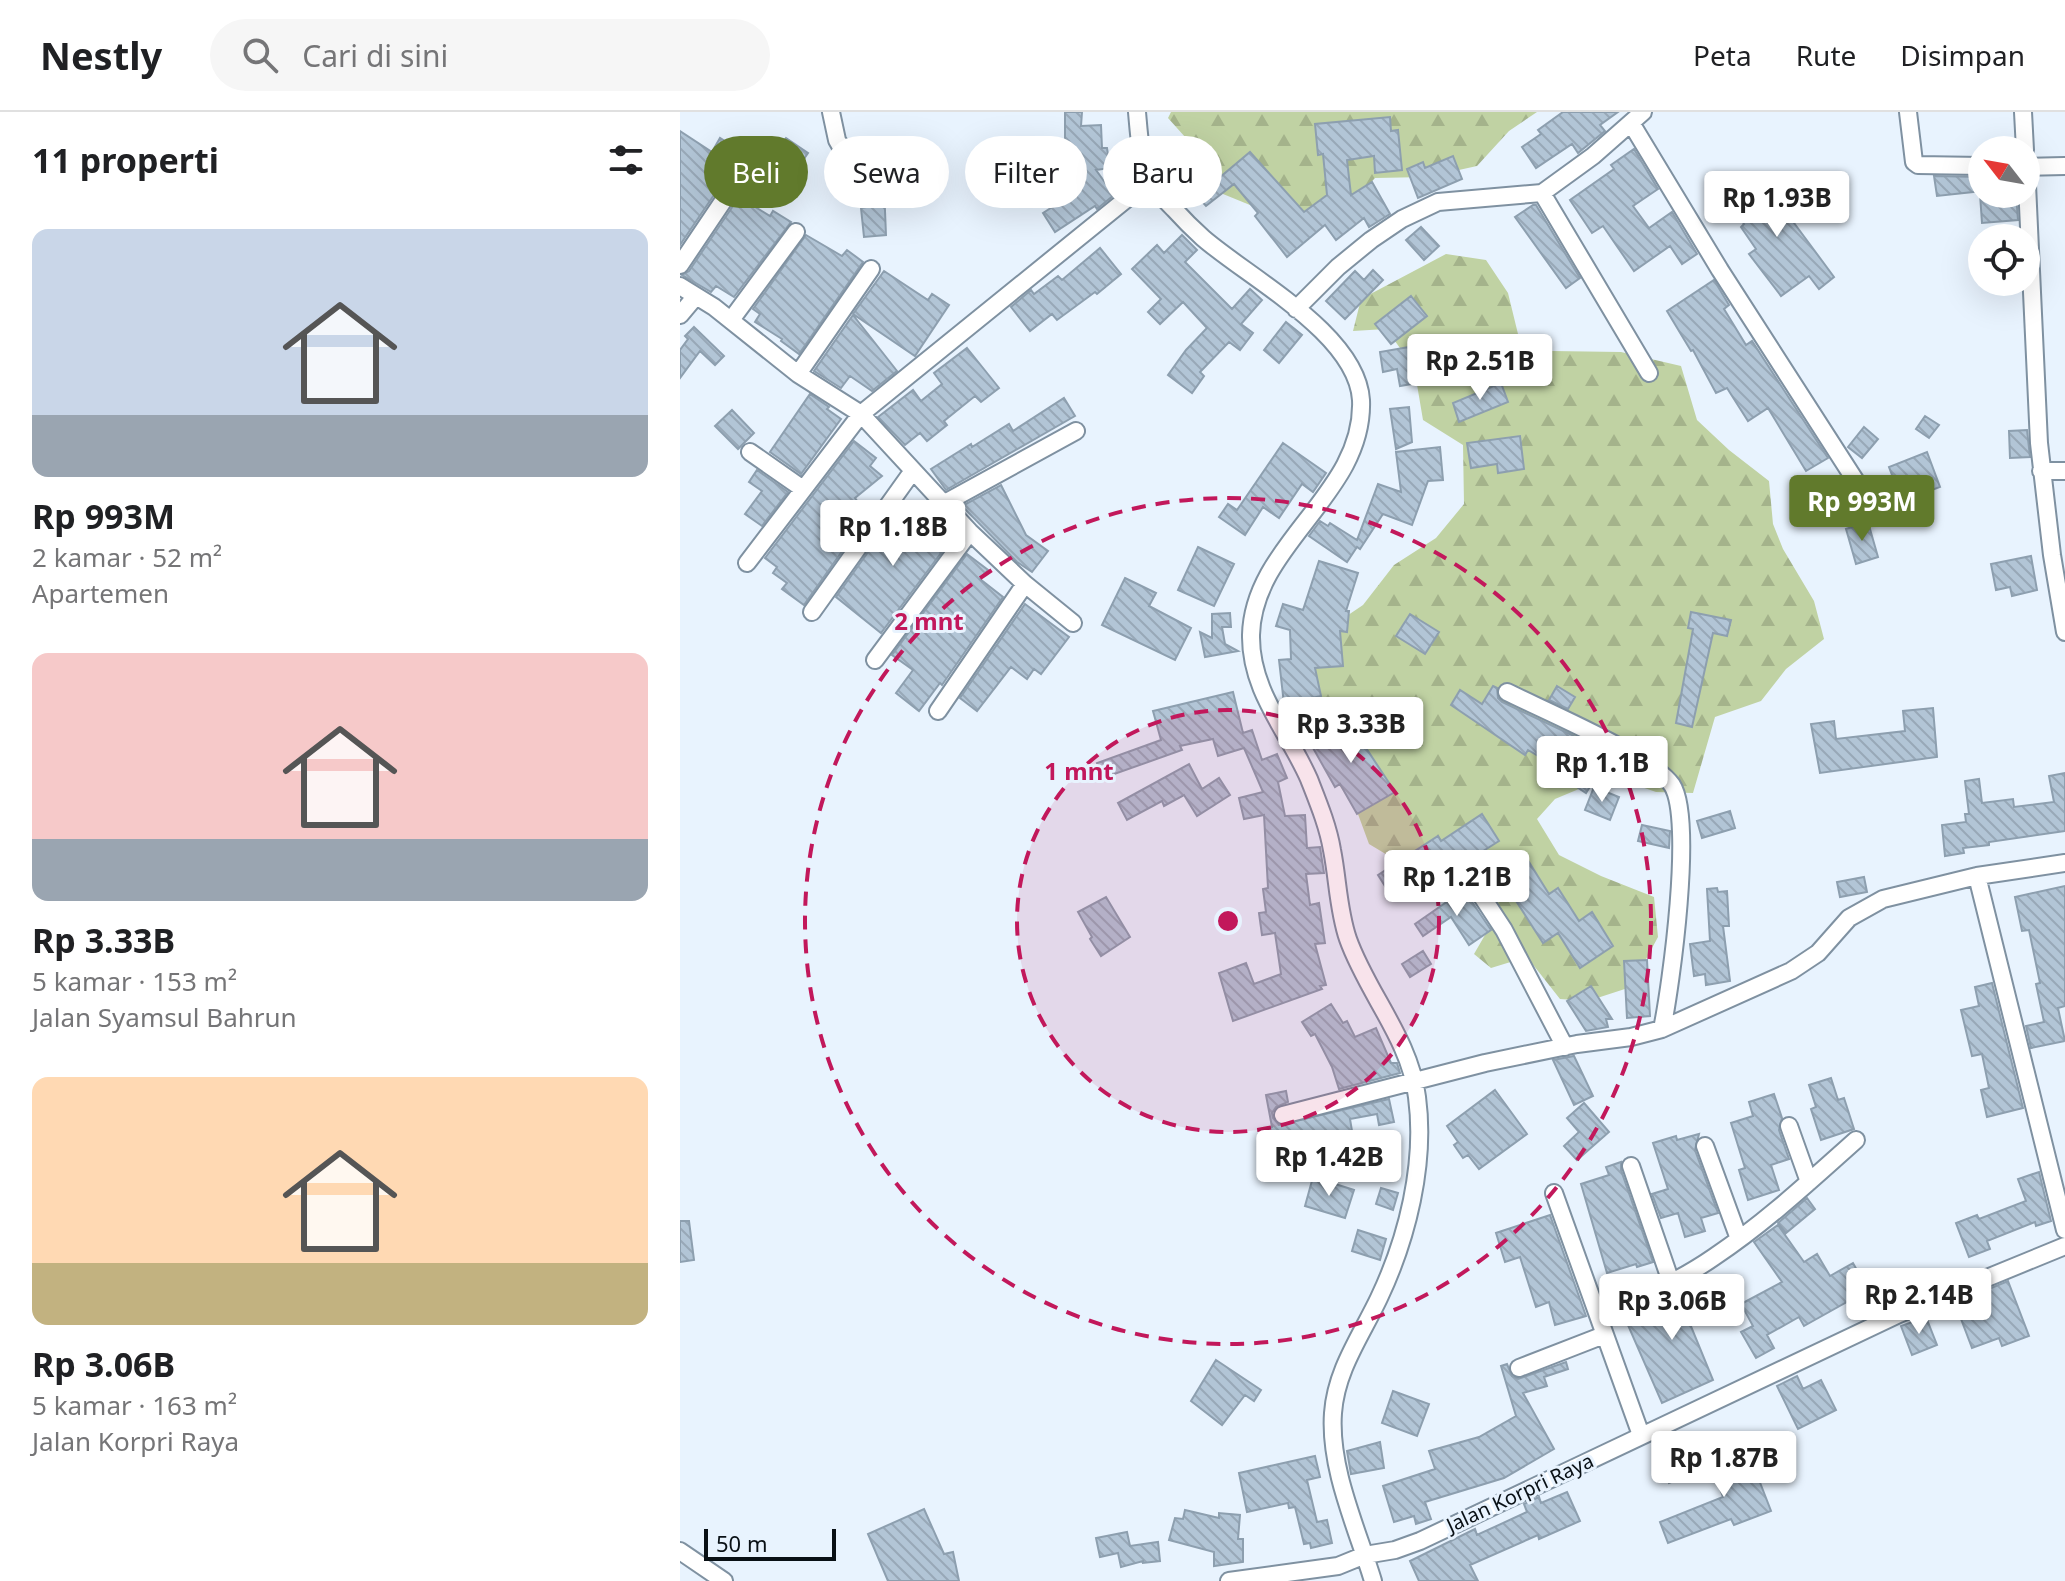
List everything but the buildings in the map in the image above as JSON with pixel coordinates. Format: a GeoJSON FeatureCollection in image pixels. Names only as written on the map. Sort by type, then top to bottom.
{"type":"FeatureCollection","features":[{"type":"Feature","properties":{"kind":"street"},"geometry":{"type":"LineString","coordinates":[[831,112],[836,136]]}},
{"type":"Feature","properties":{"kind":"street"},"geometry":{"type":"LineString","coordinates":[[1137,112],[1139,136]]}},
{"type":"Feature","properties":{"kind":"street"},"geometry":{"type":"LineString","coordinates":[[1908,112],[1914,162],[1968,166]]}},
{"type":"Feature","properties":{"kind":"street"},"geometry":{"type":"LineString","coordinates":[[2023,112],[2024,136]]}},
{"type":"Feature","properties":{"kind":"street"},"geometry":{"type":"LineString","coordinates":[[1296,309],[1338,267],[1402,219],[1438,202],[1542,193],[1593,156],[1637,117],[1720,270],[1875,511]]}},
{"type":"Feature","properties":{"kind":"street"},"geometry":{"type":"LineString","coordinates":[[2040,166],[2065,166]]}},
{"type":"Feature","properties":{"kind":"street"},"geometry":{"type":"LineString","coordinates":[[1542,193],[1649,373]]}},
{"type":"Feature","properties":{"kind":"street"},"geometry":{"type":"LineString","coordinates":[[680,265],[718,208]]}},
{"type":"Feature","properties":{"kind":"street"},"geometry":{"type":"LineString","coordinates":[[747,563],[861,414],[1116,208]]}},
{"type":"Feature","properties":{"kind":"street"},"geometry":{"type":"LineString","coordinates":[[1173,208],[1204,239],[1312,321],[1341,353],[1361,395],[1361,413],[1349,454],[1336,480],[1262,584],[1254,611],[1251,639],[1263,696],[1306,772],[1329,834],[1341,918],[1349,944],[1415,1079],[1419,1126],[1407,1219],[1387,1279],[1346,1361],[1333,1412],[1339,1464],[1373,1581]]}},
{"type":"Feature","properties":{"kind":"street"},"geometry":{"type":"LineString","coordinates":[[2028,208],[2041,471],[2065,632]]}},
{"type":"Feature","properties":{"kind":"street"},"geometry":{"type":"LineString","coordinates":[[731,320],[796,232]]}},
{"type":"Feature","properties":{"kind":"street"},"geometry":{"type":"LineString","coordinates":[[798,374],[871,269]]}},
{"type":"Feature","properties":{"kind":"street"},"geometry":{"type":"LineString","coordinates":[[680,286],[731,320],[798,374],[861,414],[970,532],[1025,584],[1073,623]]}},
{"type":"Feature","properties":{"kind":"street"},"geometry":{"type":"LineString","coordinates":[[680,315],[696,296]]}},
{"type":"Feature","properties":{"kind":"street"},"geometry":{"type":"LineString","coordinates":[[943,504],[1076,431]]}},
{"type":"Feature","properties":{"kind":"street"},"geometry":{"type":"LineString","coordinates":[[750,452],[803,489]]}},
{"type":"Feature","properties":{"kind":"street"},"geometry":{"type":"LineString","coordinates":[[2041,471],[2065,471]]}},
{"type":"Feature","properties":{"kind":"street"},"geometry":{"type":"LineString","coordinates":[[812,612],[912,472]]}},
{"type":"Feature","properties":{"kind":"street"},"geometry":{"type":"LineString","coordinates":[[875,660],[970,532]]}},
{"type":"Feature","properties":{"kind":"street"},"geometry":{"type":"LineString","coordinates":[[938,711],[1025,584]]}},
{"type":"Feature","properties":{"kind":"street"},"geometry":{"type":"LineString","coordinates":[[1507,692],[1646,762],[1673,787],[1680,831],[1678,935],[1662,1029]]}},
{"type":"Feature","properties":{"kind":"street"},"geometry":{"type":"LineString","coordinates":[[1283,1115],[1415,1079],[1662,1029],[1762,986],[1812,959],[1849,918],[1870,905],[1977,876],[2065,863]]}},
{"type":"Feature","properties":{"kind":"street"},"geometry":{"type":"LineString","coordinates":[[1420,888],[1455,865],[1464,869],[1504,930],[1565,1047]]}},
{"type":"Feature","properties":{"kind":"street"},"geometry":{"type":"LineString","coordinates":[[1977,876],[2065,1230]]}},
{"type":"Feature","properties":{"kind":"street"},"geometry":{"type":"LineString","coordinates":[[1789,1126],[1809,1182]]}},
{"type":"Feature","properties":{"kind":"street"},"geometry":{"type":"LineString","coordinates":[[1598,1315],[1671,1282],[1712,1259],[1809,1182],[1856,1140]]}},
{"type":"Feature","properties":{"kind":"street"},"geometry":{"type":"LineString","coordinates":[[1705,1146],[1739,1239]]}},
{"type":"Feature","properties":{"kind":"street"},"geometry":{"type":"LineString","coordinates":[[1631,1166],[1671,1282]]}},
{"type":"Feature","properties":{"kind":"street"},"geometry":{"type":"LineString","coordinates":[[1554,1193],[1641,1435]]}},
{"type":"Feature","properties":{"kind":"street","name":"Jalan Korpri Raya"},"geometry":{"type":"LineString","coordinates":[[1229,1581],[1338,1566],[1365,1555],[1395,1550],[1420,1541],[1899,1314],[2065,1246]]}},
{"type":"Feature","properties":{"kind":"street"},"geometry":{"type":"LineString","coordinates":[[1519,1368],[1604,1335]]}},
{"type":"Feature","properties":{"kind":"street"},"geometry":{"type":"LineString","coordinates":[[680,1551],[724,1581]]}},
{"type":"Feature","properties":{"kind":"green space"},"geometry":{"type":"Polygon","coordinates":[[[1171,112],[1537,112],[1509,131],[1477,166],[1427,177],[1375,178],[1335,221],[1282,218],[1223,194],[1222,136],[1184,136],[1168,118],[1171,112]]]}},
{"type":"Feature","properties":{"kind":"green space"},"geometry":{"type":"Polygon","coordinates":[[[1446,254],[1486,260],[1508,293],[1518,334],[1552,351],[1621,352],[1681,366],[1697,420],[1769,481],[1773,524],[1783,549],[1814,601],[1824,639],[1786,669],[1761,701],[1715,717],[1693,793],[1656,792],[1610,776],[1555,799],[1537,819],[1559,855],[1654,897],[1658,937],[1631,987],[1588,1001],[1560,999],[1527,957],[1491,968],[1474,954],[1496,916],[1447,872],[1409,868],[1369,844],[1355,806],[1339,785],[1322,745],[1303,716],[1294,677],[1326,630],[1363,605],[1394,565],[1436,538],[1464,504],[1463,445],[1423,420],[1414,367],[1386,329],[1353,331],[1361,299],[1446,254]]]}}]}
